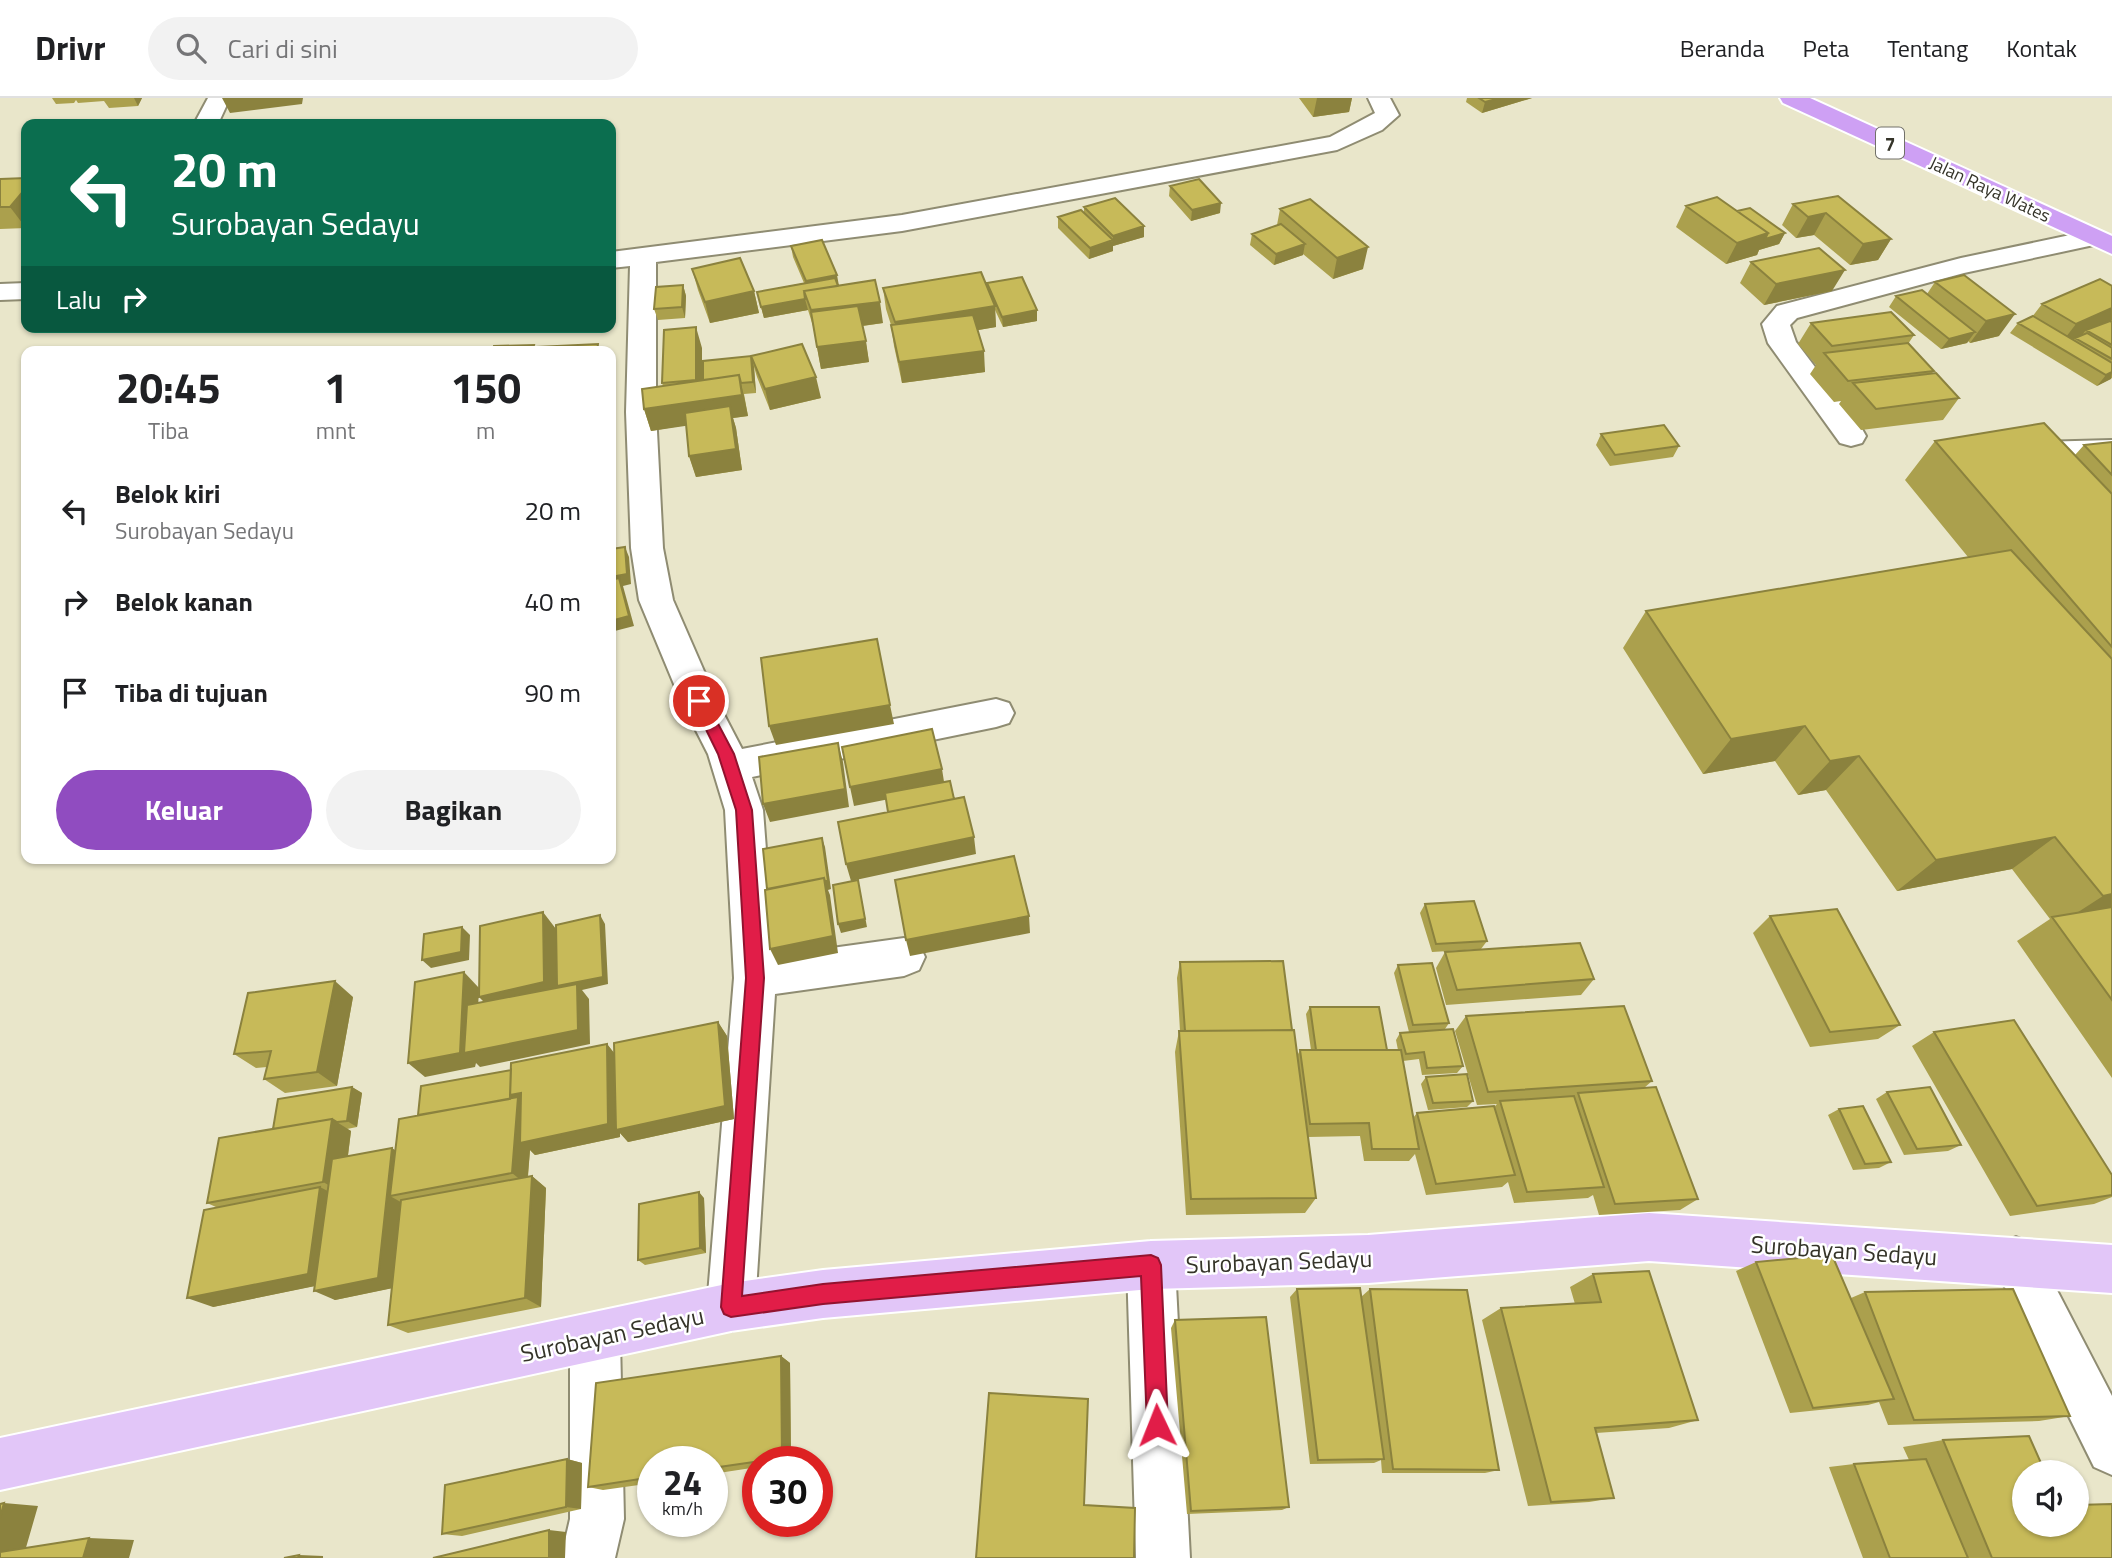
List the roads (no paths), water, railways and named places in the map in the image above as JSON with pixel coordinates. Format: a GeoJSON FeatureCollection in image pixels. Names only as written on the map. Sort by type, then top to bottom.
{"type":"FeatureCollection","features":[{"type":"Feature","properties":{"kind":"highway","name":"Jalan Raya Wates"},"geometry":{"type":"LineString","coordinates":[[1791,98],[2103,242]]}},
{"type":"Feature","properties":{"kind":"main road","name":"Surobayan Sedayu"},"geometry":{"type":"LineString","coordinates":[[0,1464],[595,1339],[731,1307],[823,1294],[1151,1265],[1368,1259],[1649,1237],[2112,1269]]}},
{"type":"Feature","properties":{"kind":"street"},"geometry":{"type":"LineString","coordinates":[[208,119],[219,98]]}},
{"type":"Feature","properties":{"kind":"street"},"geometry":{"type":"LineString","coordinates":[[731,1307],[755,978],[744,810],[730,766],[656,600],[626,414],[627,259],[902,223],[1337,143],[1365,130],[1387,115],[1379,98]]}},
{"type":"Feature","properties":{"kind":"street"},"geometry":{"type":"LineString","coordinates":[[1851,436],[1782,343],[1776,324],[1787,312],[1961,266],[2103,242]]}},
{"type":"Feature","properties":{"kind":"street"},"geometry":{"type":"LineString","coordinates":[[0,292],[21,291]]}},
{"type":"Feature","properties":{"kind":"street"},"geometry":{"type":"LineString","coordinates":[[2038,452],[2112,450]]}},
{"type":"Feature","properties":{"kind":"street"},"geometry":{"type":"LineString","coordinates":[[730,766],[996,713]]}},
{"type":"Feature","properties":{"kind":"street"},"geometry":{"type":"LineString","coordinates":[[755,978],[904,957]]}},
{"type":"Feature","properties":{"kind":"street"},"geometry":{"type":"LineString","coordinates":[[2016,1261],[2112,1449]]}},
{"type":"Feature","properties":{"kind":"street"},"geometry":{"type":"LineString","coordinates":[[1151,1265],[1163,1558]]}},
{"type":"Feature","properties":{"kind":"street"},"geometry":{"type":"LineString","coordinates":[[588,1558],[597,1519],[595,1339]]}}]}
